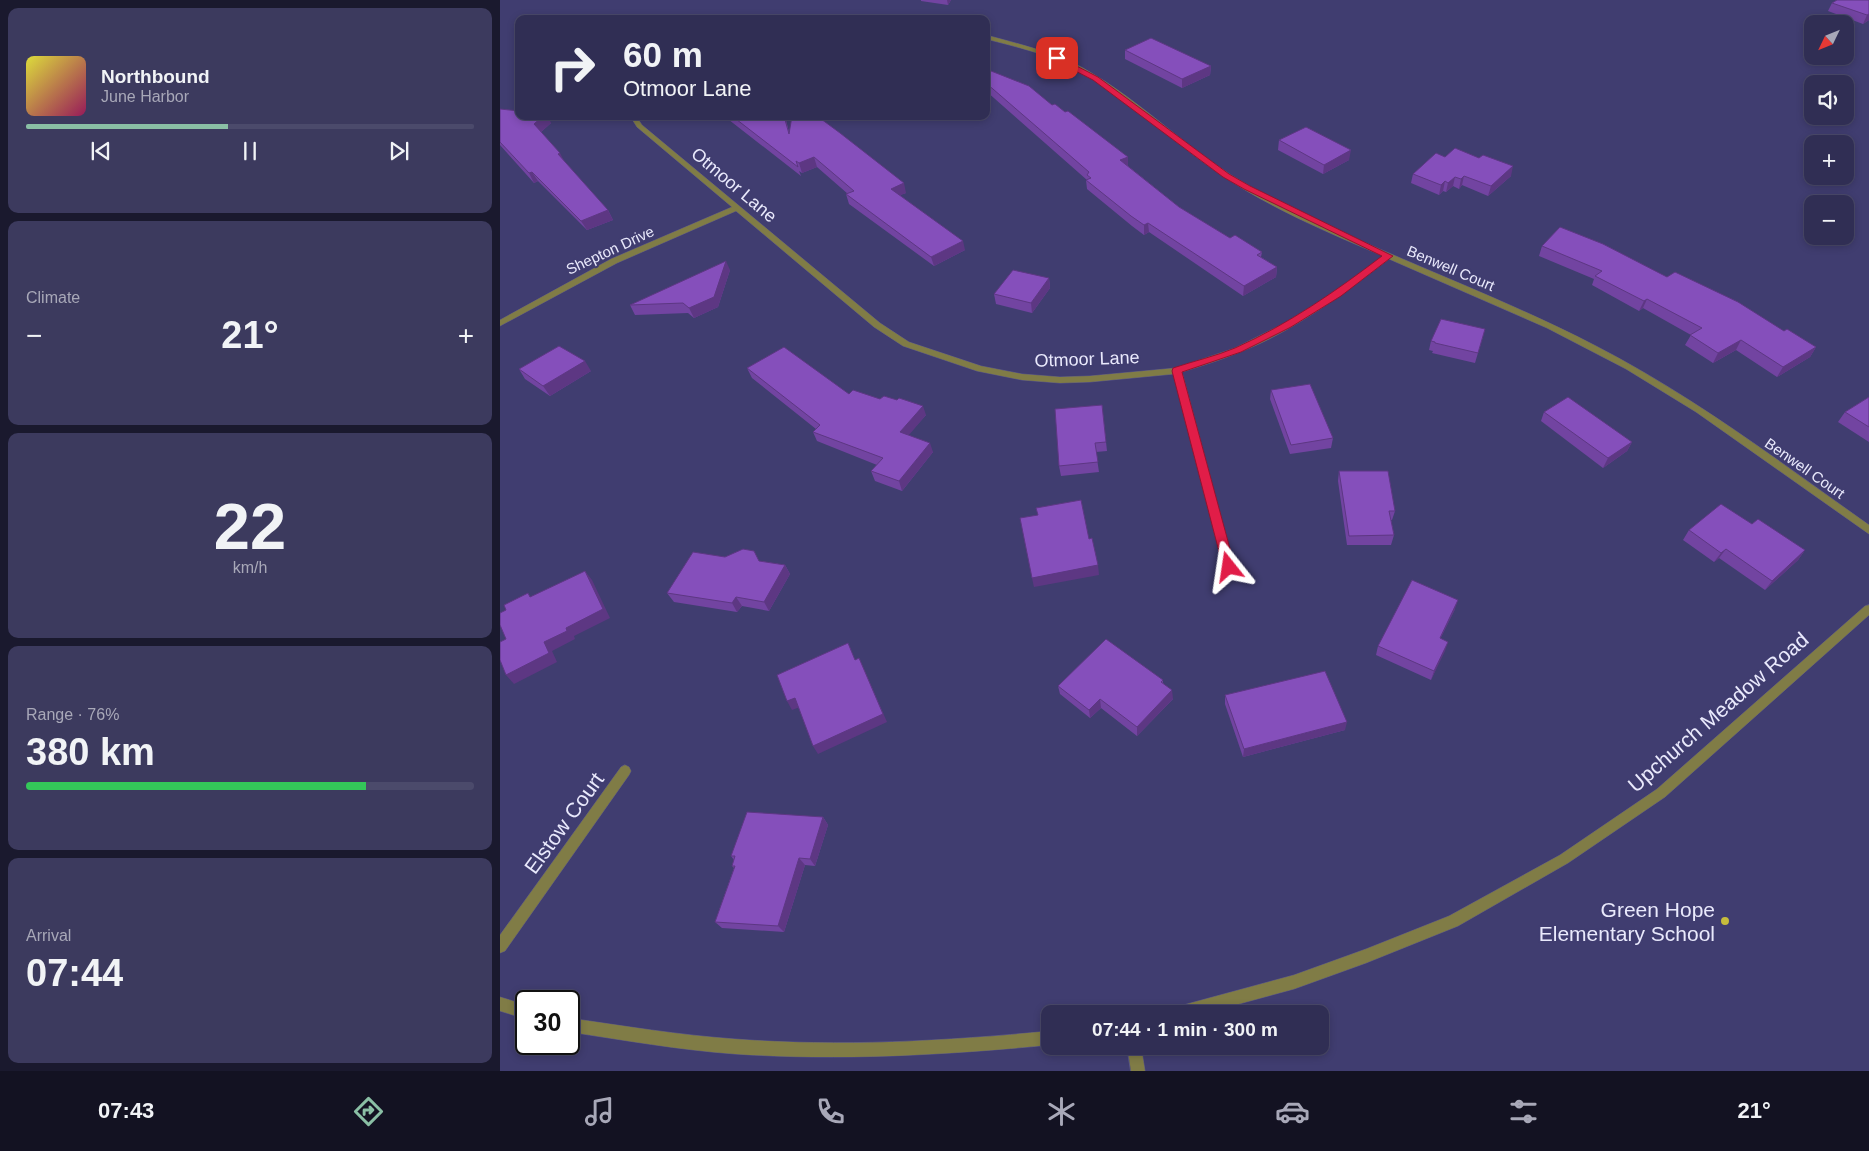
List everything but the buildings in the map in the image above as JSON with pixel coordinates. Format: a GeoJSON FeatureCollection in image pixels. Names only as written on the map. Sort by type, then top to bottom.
{"type":"FeatureCollection","features":[{"type":"Feature","properties":{"kind":"street","name":"Benwell Court"},"geometry":{"type":"LineString","coordinates":[[990,38],[1037,51],[1078,68],[1114,91],[1226,175],[1247,188],[1388,256],[1534,319],[1640,373],[1736,436],[1869,530]]}},
{"type":"Feature","properties":{"kind":"street","name":"Otmoor Lane"},"geometry":{"type":"LineString","coordinates":[[635,120],[639,126],[877,325],[906,344],[943,357],[1022,377],[1060,380],[1177,371],[1238,350],[1288,325],[1338,294],[1388,256]]}},
{"type":"Feature","properties":{"kind":"street","name":"Shepton Drive"},"geometry":{"type":"LineString","coordinates":[[500,323],[614,261],[736,208]]}},
{"type":"Feature","properties":{"kind":"street"},"geometry":{"type":"LineString","coordinates":[[1177,371],[1229,567]]}},
{"type":"Feature","properties":{"kind":"street","name":"Upchurch Meadow Road"},"geometry":{"type":"LineString","coordinates":[[1209,1005],[1294,982],[1366,956],[1453,921],[1564,859],[1662,793],[1869,609]]}},
{"type":"Feature","properties":{"kind":"street","name":"Elstow Court"},"geometry":{"type":"LineString","coordinates":[[500,946],[625,772]]}},
{"type":"Feature","properties":{"kind":"street"},"geometry":{"type":"LineString","coordinates":[[500,1004],[515,1009]]}},
{"type":"Feature","properties":{"kind":"street"},"geometry":{"type":"LineString","coordinates":[[580,1027],[669,1039],[756,1048],[854,1052],[974,1046],[1041,1039]]}},
{"type":"Feature","properties":{"kind":"street"},"geometry":{"type":"LineString","coordinates":[[1135,1055],[1138,1071]]}},
{"type":"Feature","properties":{"kind":"place","name":"Green Hope Elementary School"},"geometry":{"type":"Point","coordinates":[1725,921]}},
{"type":"Feature","properties":{"kind":"route"},"geometry":{"type":"LineString","coordinates":[[1057,58],[1078,68],[1114,91],[1226,175],[1247,188],[1388,256],[1338,294],[1288,325],[1238,350],[1177,371],[1229,567]]}}]}
